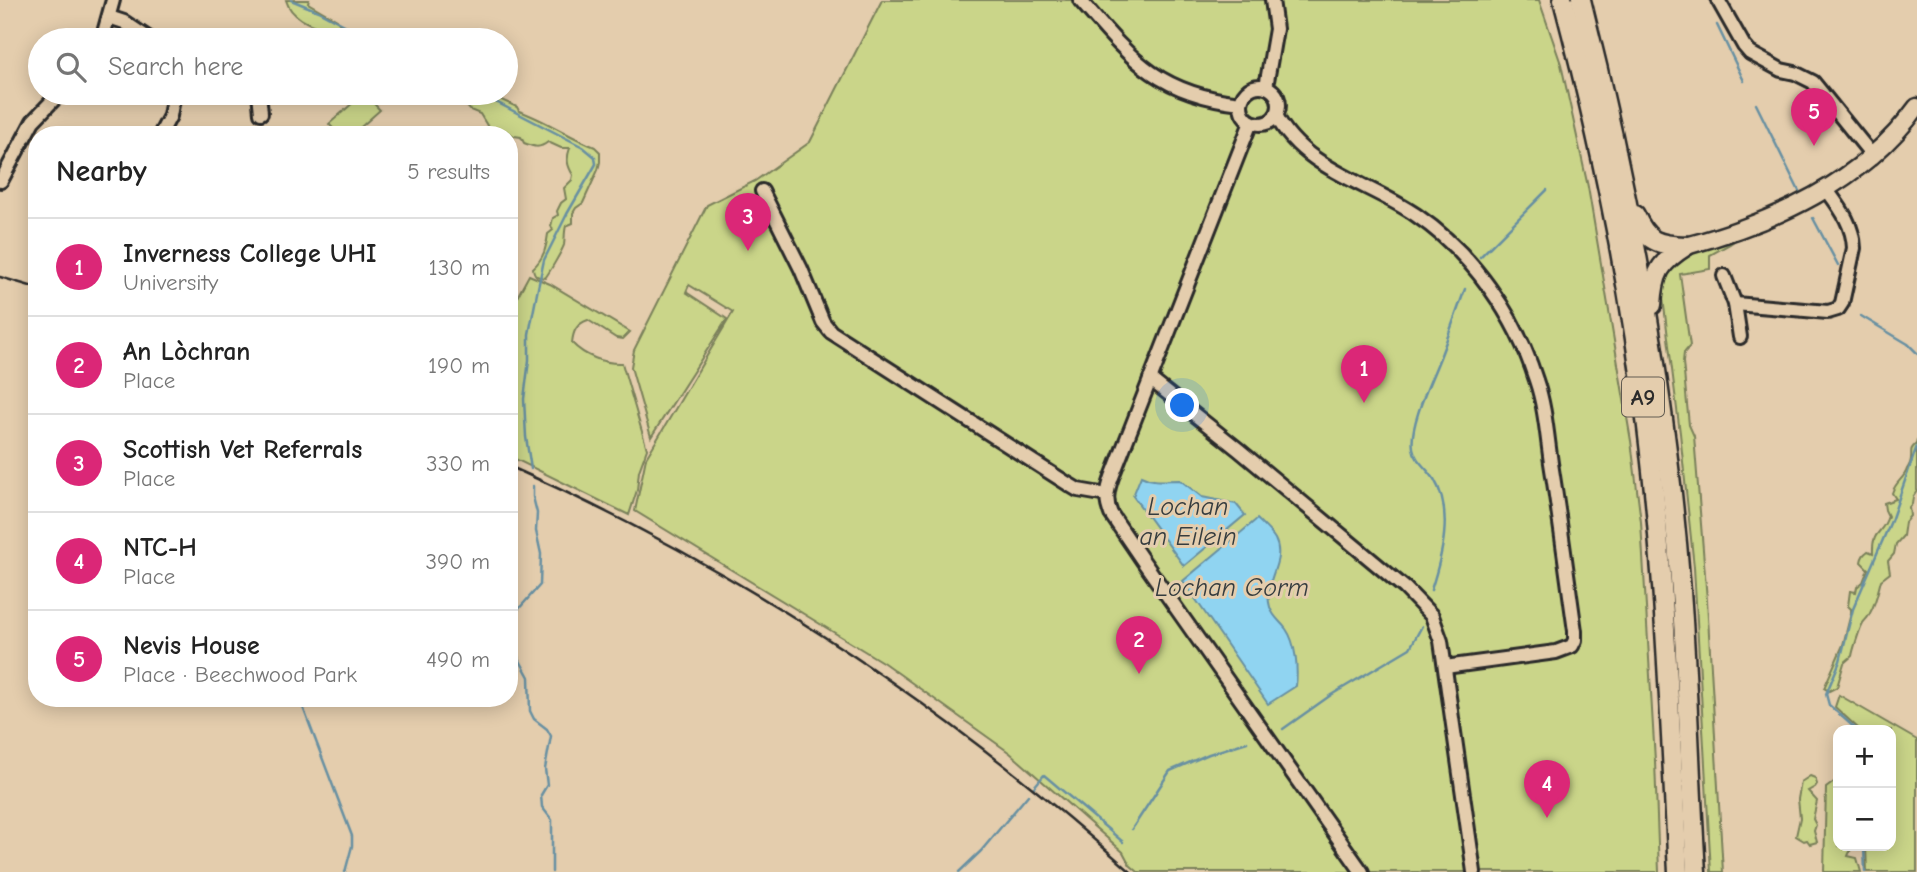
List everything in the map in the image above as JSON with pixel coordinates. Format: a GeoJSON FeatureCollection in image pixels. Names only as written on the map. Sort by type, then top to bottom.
{"type":"FeatureCollection","features":[{"type":"Feature","properties":{"kind":"highway","name":"A9"},"geometry":{"type":"LineString","coordinates":[[1563,0],[1599,152],[1635,338],[1643,394],[1662,578],[1678,872]]}},
{"type":"Feature","properties":{"kind":"highway","name":"A9"},"geometry":{"type":"LineString","coordinates":[[1581,0],[1624,190],[1651,328],[1681,591],[1696,872]]}},
{"type":"Feature","properties":{"kind":"highway","name":"A9"},"geometry":{"type":"LineString","coordinates":[[1624,190],[1648,237],[1660,244],[1686,246]]}},
{"type":"Feature","properties":{"kind":"highway","name":"A9"},"geometry":{"type":"LineString","coordinates":[[1651,328],[1653,291],[1659,269],[1672,255],[1686,246]]}},
{"type":"Feature","properties":{"kind":"highway","name":"A9"},"geometry":{"type":"LineString","coordinates":[[1668,872],[1667,852],[1674,802]]}},
{"type":"Feature","properties":{"kind":"main road"},"geometry":{"type":"LineString","coordinates":[[1686,246],[1755,225],[1801,205],[1827,190],[1872,155],[1917,107]]}},
{"type":"Feature","properties":{"kind":"street"},"geometry":{"type":"LineString","coordinates":[[106,28],[113,0]]}},
{"type":"Feature","properties":{"kind":"street"},"geometry":{"type":"LineString","coordinates":[[1080,0],[1130,56],[1159,77],[1196,94],[1241,103]]}},
{"type":"Feature","properties":{"kind":"street"},"geometry":{"type":"LineString","coordinates":[[1266,87],[1276,29],[1272,0]]}},
{"type":"Feature","properties":{"kind":"street"},"geometry":{"type":"LineString","coordinates":[[1717,0],[1750,53],[1781,70],[1795,73],[1813,82],[1872,155]]}},
{"type":"Feature","properties":{"kind":"street"},"geometry":{"type":"LineString","coordinates":[[109,18],[133,28]]}},
{"type":"Feature","properties":{"kind":"street"},"geometry":{"type":"LineString","coordinates":[[1261,86],[1275,94],[1278,110],[1272,120],[1262,124],[1251,122],[1243,114],[1241,103],[1245,92],[1261,86]]}},
{"type":"Feature","properties":{"kind":"street"},"geometry":{"type":"LineString","coordinates":[[30,126],[48,105]]}},
{"type":"Feature","properties":{"kind":"street"},"geometry":{"type":"LineString","coordinates":[[165,126],[172,105]]}},
{"type":"Feature","properties":{"kind":"street"},"geometry":{"type":"LineString","coordinates":[[261,105],[261,113]]}},
{"type":"Feature","properties":{"kind":"street"},"geometry":{"type":"LineString","coordinates":[[1276,115],[1300,147],[1317,160],[1418,216],[1462,254],[1506,313],[1538,383],[1563,538],[1575,640],[1572,646],[1556,652],[1445,667]]}},
{"type":"Feature","properties":{"kind":"street"},"geometry":{"type":"LineString","coordinates":[[1251,122],[1112,477],[1107,506],[1362,872]]}},
{"type":"Feature","properties":{"kind":"street"},"geometry":{"type":"LineString","coordinates":[[1,181],[28,130]]}},
{"type":"Feature","properties":{"kind":"street"},"geometry":{"type":"LineString","coordinates":[[1735,304],[1828,312],[1838,309],[1842,303],[1854,248],[1847,221],[1827,190]]}},
{"type":"Feature","properties":{"kind":"street"},"geometry":{"type":"LineString","coordinates":[[762,191],[801,269],[823,323],[831,332],[1078,490],[1107,495]]}},
{"type":"Feature","properties":{"kind":"street"},"geometry":{"type":"LineString","coordinates":[[1724,276],[1735,304],[1740,337]]}},
{"type":"Feature","properties":{"kind":"street"},"geometry":{"type":"LineString","coordinates":[[1150,379],[1421,602],[1432,616],[1437,626],[1445,667],[1474,872]]}},
{"type":"Feature","properties":{"kind":"green space"},"geometry":{"type":"Polygon","coordinates":[[[286,0],[309,0],[308,3],[337,20],[342,28],[320,28],[300,19],[286,0]]]}},
{"type":"Feature","properties":{"kind":"green space"},"geometry":{"type":"Polygon","coordinates":[[[882,0],[1539,0],[1561,64],[1588,187],[1631,441],[1641,522],[1659,872],[1138,872],[1130,865],[1123,852],[1010,753],[884,663],[635,511],[646,458],[733,312],[689,285],[686,292],[727,319],[651,437],[631,367],[634,350],[707,205],[755,181],[810,142],[882,0]]]}},
{"type":"Feature","properties":{"kind":"green space"},"geometry":{"type":"Polygon","coordinates":[[[350,105],[375,105],[380,110],[362,126],[329,124],[350,105]]]}},
{"type":"Feature","properties":{"kind":"green space"},"geometry":{"type":"Polygon","coordinates":[[[466,105],[513,105],[519,111],[595,147],[600,152],[598,170],[583,203],[573,213],[573,223],[566,226],[564,245],[545,278],[536,276],[533,268],[542,257],[548,234],[553,230],[553,218],[558,215],[561,203],[566,199],[564,188],[572,180],[568,162],[570,148],[561,148],[548,142],[542,146],[524,143],[518,137],[518,126],[487,126],[480,114],[466,105]]]}},
{"type":"Feature","properties":{"kind":"green space"},"geometry":{"type":"Polygon","coordinates":[[[1741,236],[1710,255],[1710,269],[1680,274],[1690,346],[1684,353],[1683,362],[1689,425],[1694,436],[1707,600],[1723,872],[1711,872],[1694,567],[1663,290],[1666,274],[1685,256],[1703,247],[1741,236]]]}},
{"type":"Feature","properties":{"kind":"green space"},"geometry":{"type":"Polygon","coordinates":[[[529,275],[550,284],[630,332],[623,339],[616,338],[588,320],[576,329],[572,343],[595,358],[622,363],[647,449],[629,515],[518,460],[518,295],[529,275]]]}},
{"type":"Feature","properties":{"kind":"green space"},"geometry":{"type":"Polygon","coordinates":[[[1917,439],[1917,491],[1909,507],[1910,516],[1905,522],[1903,536],[1888,561],[1890,573],[1881,580],[1874,605],[1862,626],[1852,656],[1844,663],[1837,687],[1829,691],[1824,688],[1843,645],[1851,613],[1848,606],[1850,591],[1856,592],[1863,582],[1868,569],[1861,562],[1862,558],[1868,551],[1873,553],[1874,540],[1888,516],[1884,503],[1896,499],[1892,493],[1909,465],[1917,439]]]}},
{"type":"Feature","properties":{"kind":"green space"},"geometry":{"type":"Polygon","coordinates":[[[1839,695],[1891,725],[1855,725],[1835,707],[1839,695]]]}},
{"type":"Feature","properties":{"kind":"green space"},"geometry":{"type":"Polygon","coordinates":[[[1896,728],[1917,740],[1917,872],[1867,872],[1866,851],[1896,851],[1896,728]]]}},
{"type":"Feature","properties":{"kind":"green space"},"geometry":{"type":"Polygon","coordinates":[[[1810,776],[1815,778],[1817,784],[1808,791],[1817,801],[1813,819],[1817,842],[1810,844],[1796,836],[1800,818],[1798,799],[1801,782],[1810,776]]]}},
{"type":"Feature","properties":{"kind":"green space"},"geometry":{"type":"Polygon","coordinates":[[[1833,783],[1833,851],[1850,851],[1848,856],[1857,858],[1861,872],[1824,872],[1826,788],[1833,783]]]}},
{"type":"Feature","properties":{"kind":"water","name":"Lochan an Eilein"},"geometry":{"type":"Polygon","coordinates":[[[1141,476],[1155,480],[1180,480],[1202,497],[1236,504],[1245,515],[1184,566],[1133,496],[1141,476]]]}},
{"type":"Feature","properties":{"kind":"water","name":"Lochan Gorm"},"geometry":{"type":"Polygon","coordinates":[[[1257,519],[1273,536],[1278,547],[1277,564],[1268,597],[1273,614],[1289,635],[1296,664],[1296,686],[1268,704],[1183,581],[1257,519]]]}},
{"type":"Feature","properties":{"kind":"waterway"},"geometry":{"type":"LineString","coordinates":[[291,0],[350,28]]}},
{"type":"Feature","properties":{"kind":"waterway"},"geometry":{"type":"LineString","coordinates":[[1717,25],[1744,81]]}},
{"type":"Feature","properties":{"kind":"waterway"},"geometry":{"type":"LineString","coordinates":[[1756,104],[1799,191]]}},
{"type":"Feature","properties":{"kind":"waterway"},"geometry":{"type":"LineString","coordinates":[[502,105],[583,147],[595,157],[596,164],[544,260],[538,288],[529,334],[524,399],[531,469]]}},
{"type":"Feature","properties":{"kind":"waterway"},"geometry":{"type":"LineString","coordinates":[[1480,257],[1547,190]]}},
{"type":"Feature","properties":{"kind":"waterway"},"geometry":{"type":"LineString","coordinates":[[1813,218],[1838,265]]}},
{"type":"Feature","properties":{"kind":"waterway"},"geometry":{"type":"LineString","coordinates":[[1431,590],[1442,549],[1444,505],[1434,479],[1414,453],[1414,427],[1465,289]]}},
{"type":"Feature","properties":{"kind":"waterway"},"geometry":{"type":"LineString","coordinates":[[1861,316],[1908,344],[1917,353]]}},
{"type":"Feature","properties":{"kind":"waterway"},"geometry":{"type":"LineString","coordinates":[[1851,725],[1829,705],[1826,694],[1840,661],[1853,609],[1891,521],[1917,446]]}},
{"type":"Feature","properties":{"kind":"waterway"},"geometry":{"type":"LineString","coordinates":[[518,610],[540,585],[541,554],[536,531],[537,513],[533,486]]}},
{"type":"Feature","properties":{"kind":"waterway"},"geometry":{"type":"LineString","coordinates":[[1283,729],[1331,695],[1410,648],[1422,626]]}},
{"type":"Feature","properties":{"kind":"waterway"},"geometry":{"type":"LineString","coordinates":[[518,657],[529,677],[530,711],[551,736],[545,769],[547,785],[541,795],[542,807],[552,820],[552,872]]}},
{"type":"Feature","properties":{"kind":"waterway"},"geometry":{"type":"LineString","coordinates":[[303,707],[352,836],[345,872]]}},
{"type":"Feature","properties":{"kind":"waterway"},"geometry":{"type":"LineString","coordinates":[[1132,829],[1170,771],[1209,754],[1247,742]]}},
{"type":"Feature","properties":{"kind":"waterway"},"geometry":{"type":"LineString","coordinates":[[1034,787],[1044,775],[1123,842]]}},
{"type":"Feature","properties":{"kind":"waterway"},"geometry":{"type":"LineString","coordinates":[[959,872],[981,851],[1028,795]]}},
{"type":"Feature","properties":{"kind":"waterway"},"geometry":{"type":"LineString","coordinates":[[1864,851],[1865,872]]}},
{"type":"Feature","properties":{"kind":"railway"},"geometry":{"type":"LineString","coordinates":[[0,277],[28,285]]}},
{"type":"Feature","properties":{"kind":"railway"},"geometry":{"type":"LineString","coordinates":[[518,470],[676,549],[757,595],[836,645],[913,697],[988,753],[1061,811],[1131,872]]}},
{"type":"Feature","properties":{"kind":"place","name":"Nevis House"},"geometry":{"type":"Point","coordinates":[1814,146]}},
{"type":"Feature","properties":{"kind":"place","name":"Scottish Vet Referrals"},"geometry":{"type":"Point","coordinates":[748,251]}},
{"type":"Feature","properties":{"kind":"place","name":"Inverness College UHI"},"geometry":{"type":"Point","coordinates":[1364,403]}},
{"type":"Feature","properties":{"kind":"place","name":"An Lòchran"},"geometry":{"type":"Point","coordinates":[1139,674]}},
{"type":"Feature","properties":{"kind":"place","name":"NTC-H"},"geometry":{"type":"Point","coordinates":[1547,818]}}]}
